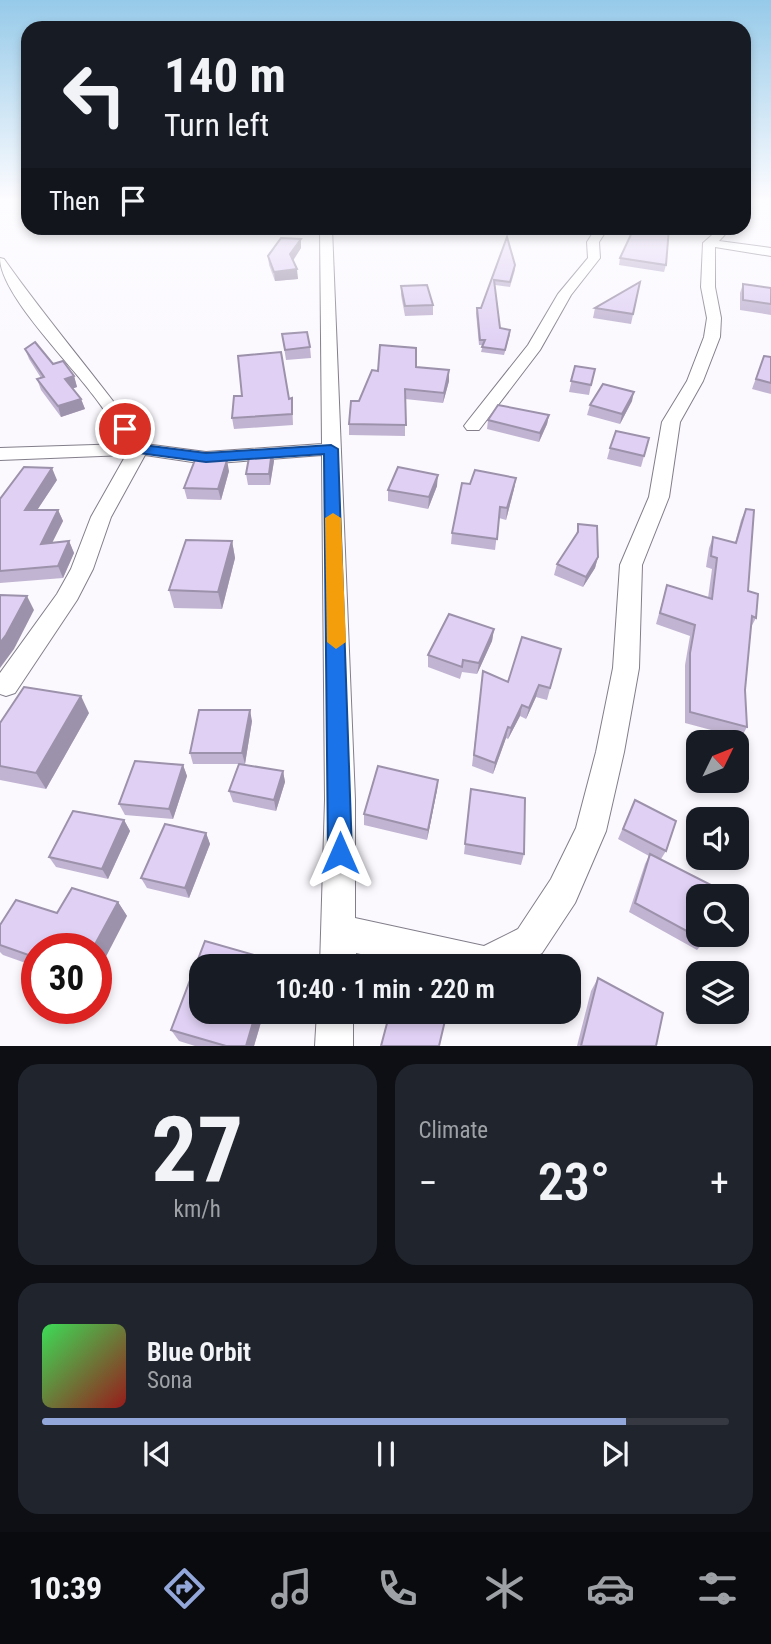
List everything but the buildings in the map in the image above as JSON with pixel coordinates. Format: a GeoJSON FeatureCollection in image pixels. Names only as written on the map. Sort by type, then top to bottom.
{"type":"FeatureCollection","features":[{"type":"Feature","properties":{"kind":"street"},"geometry":{"type":"LineString","coordinates":[[326,247],[340,800],[338,949],[486,964],[530,941],[563,891],[591,831],[626,668],[631,565],[659,497],[671,422],[695,381],[712,337],[714,318],[709,298],[716,247]]}},
{"type":"Feature","properties":{"kind":"street"},"geometry":{"type":"LineString","coordinates":[[472,426],[535,347],[565,293],[588,268],[594,258],[592,247]]}},
{"type":"Feature","properties":{"kind":"street"},"geometry":{"type":"LineString","coordinates":[[0,262],[33,312],[99,391],[139,449]]}},
{"type":"Feature","properties":{"kind":"street"},"geometry":{"type":"LineString","coordinates":[[0,454],[139,449],[206,457],[331,449]]}},
{"type":"Feature","properties":{"kind":"street"},"geometry":{"type":"LineString","coordinates":[[6,684],[65,600],[82,569],[102,517],[139,449]]}},
{"type":"Feature","properties":{"kind":"street"},"geometry":{"type":"LineString","coordinates":[[334,1045],[335,1024]]}},
{"type":"Feature","properties":{"kind":"slow traffic"},"geometry":{"type":"LineString","coordinates":[[333,518],[336,642]]}},
{"type":"Feature","properties":{"kind":"route"},"geometry":{"type":"LineString","coordinates":[[125,429],[139,449],[173,454],[206,457],[331,449],[340,853]]}}]}
